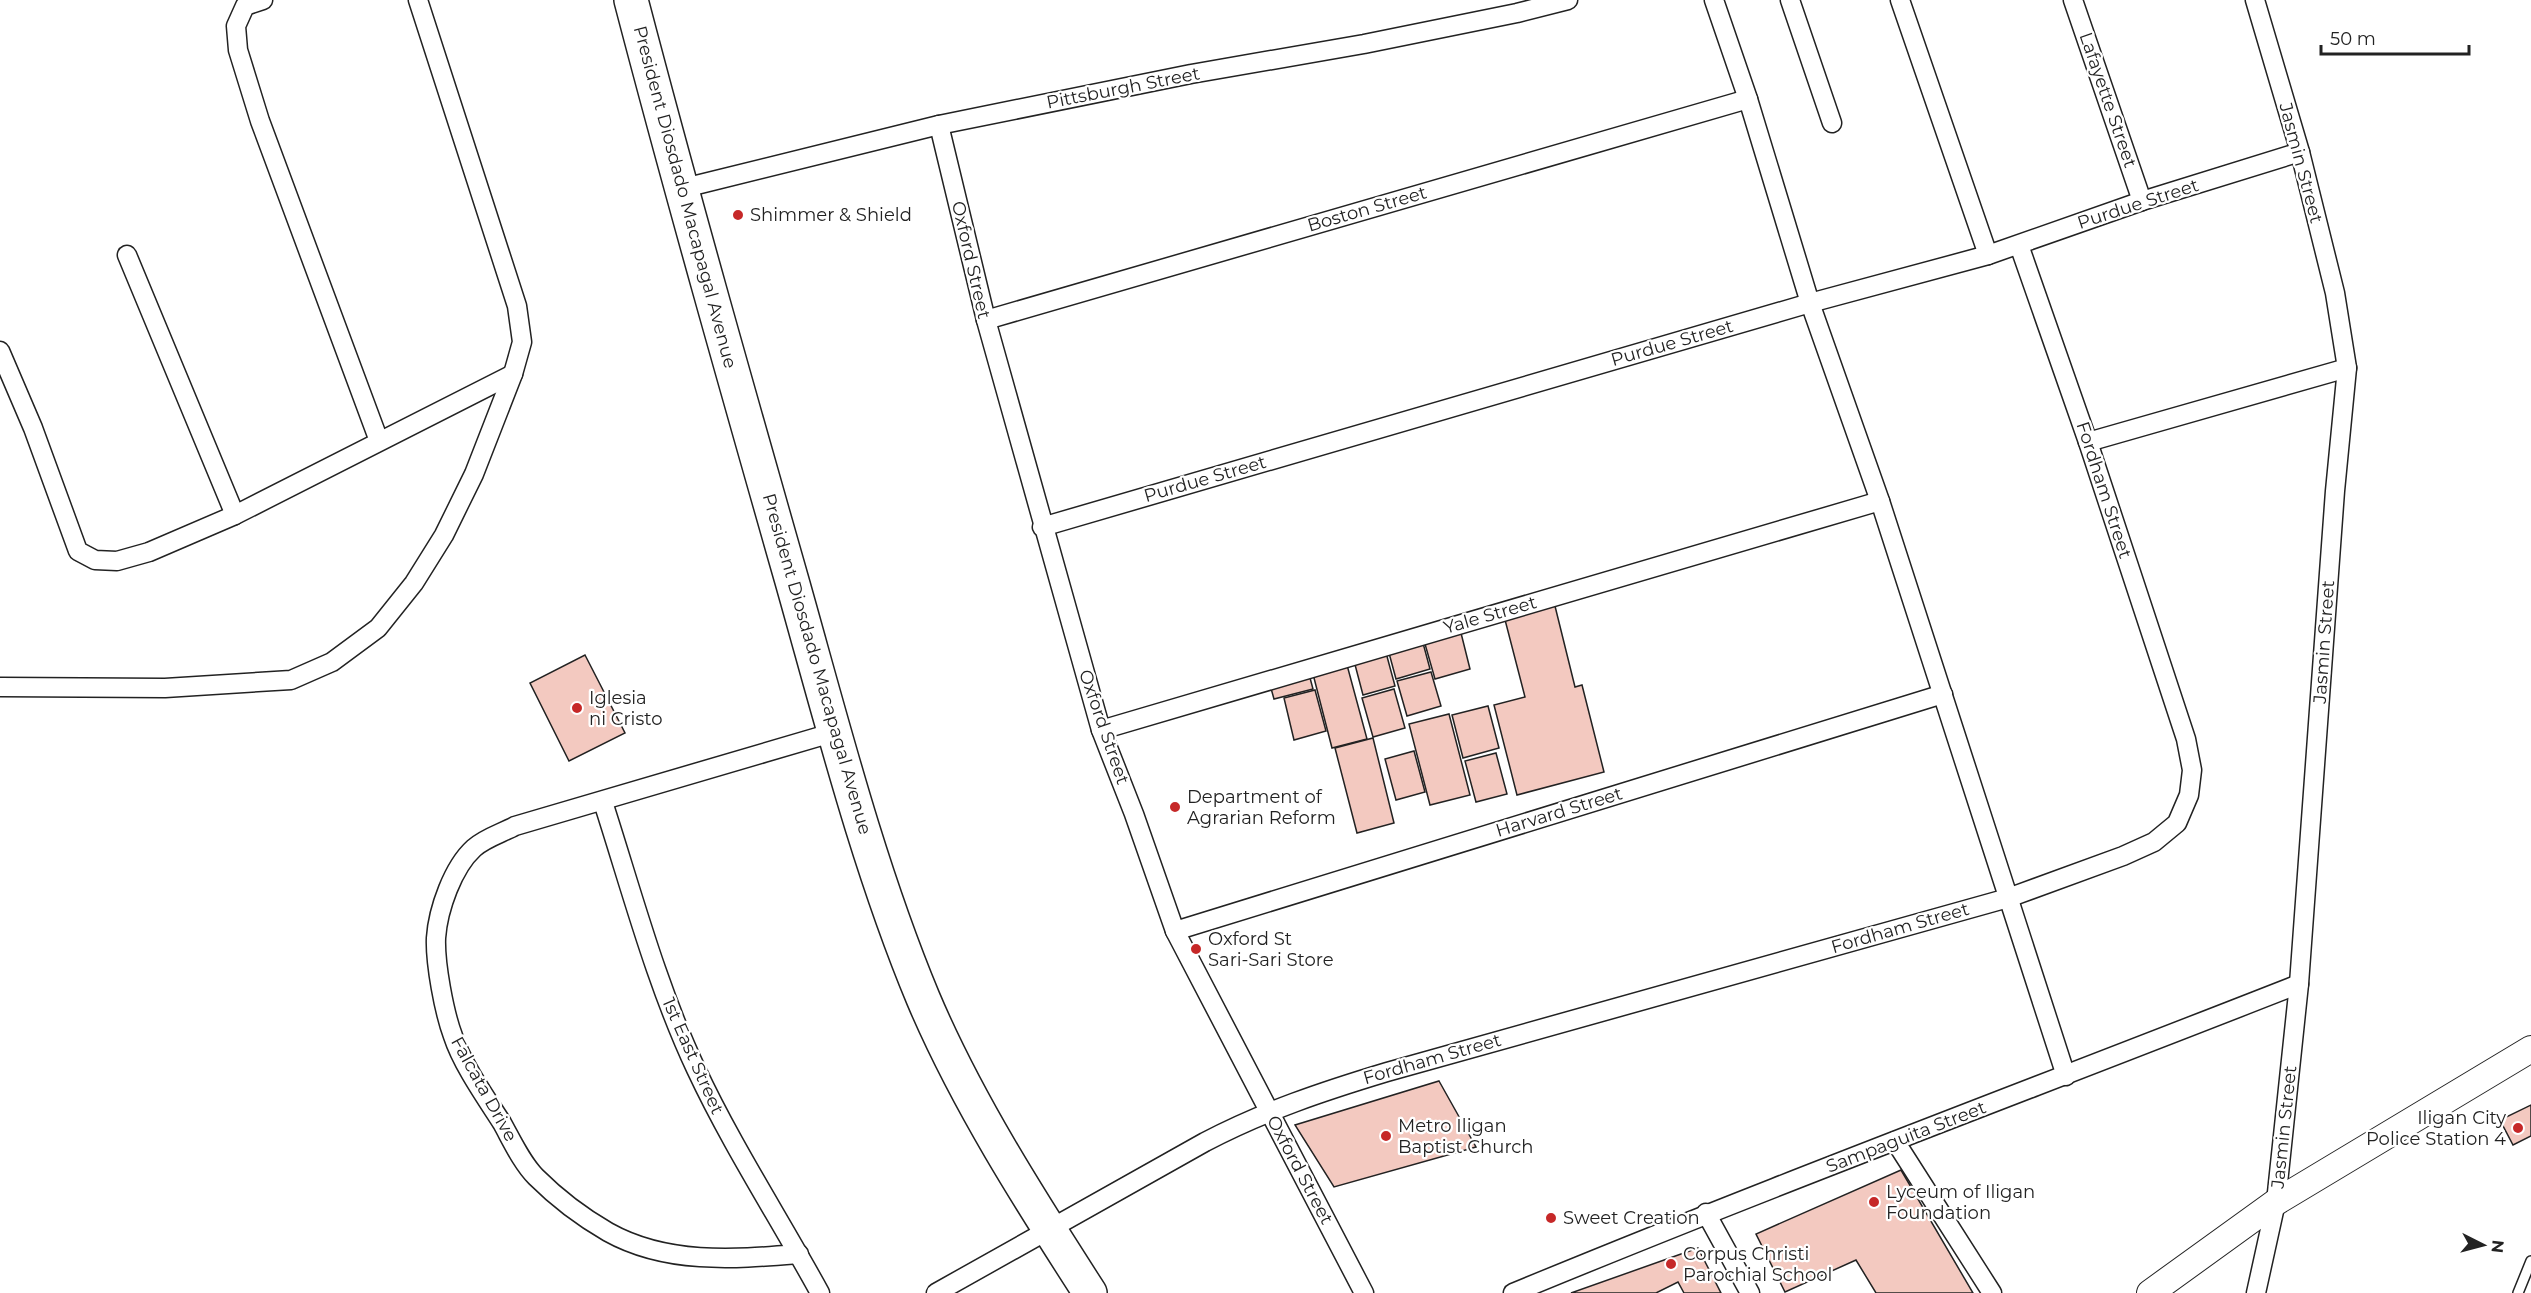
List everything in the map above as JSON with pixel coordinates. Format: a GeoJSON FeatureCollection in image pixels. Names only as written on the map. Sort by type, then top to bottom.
{"type":"FeatureCollection","features":[{"type":"Feature","properties":{"kind":"highway","name":"President Diosdado Macapagal Avenue"},"geometry":{"type":"LineString","coordinates":[[631,0],[680,189],[835,732],[898,932],[924,1000],[987,1124],[1048,1229],[1090,1293]]}},
{"type":"Feature","properties":{"kind":"main road"},"geometry":{"type":"LineString","coordinates":[[2150,1293],[2276,1202],[2531,1049]]}},
{"type":"Feature","properties":{"kind":"street"},"geometry":{"type":"LineString","coordinates":[[263,0],[245,6],[236,26],[238,50],[260,121],[379,441]]}},
{"type":"Feature","properties":{"kind":"street"},"geometry":{"type":"LineString","coordinates":[[0,687],[165,688],[291,680],[332,662],[378,628],[420,573],[444,536],[474,474],[513,374],[522,342],[516,306],[418,0]]}},
{"type":"Feature","properties":{"kind":"street","name":"Pittsburgh Street"},"geometry":{"type":"LineString","coordinates":[[680,189],[939,125],[1180,76],[1517,13],[1568,0]]}},
{"type":"Feature","properties":{"kind":"street"},"geometry":{"type":"LineString","coordinates":[[1714,0],[1748,99],[1809,303],[1880,501],[2066,1076]]}},
{"type":"Feature","properties":{"kind":"street"},"geometry":{"type":"LineString","coordinates":[[1790,0],[1832,123]]}},
{"type":"Feature","properties":{"kind":"street"},"geometry":{"type":"LineString","coordinates":[[1900,0],[1988,255]]}},
{"type":"Feature","properties":{"kind":"street","name":"Lafayette Street"},"geometry":{"type":"LineString","coordinates":[[2073,0],[2142,201]]}},
{"type":"Feature","properties":{"kind":"street","name":"Jasmin Street"},"geometry":{"type":"LineString","coordinates":[[2255,0],[2300,152],[2335,293],[2347,369],[2335,491],[2299,984],[2276,1202],[2256,1293]]}},
{"type":"Feature","properties":{"kind":"street","name":"Boston Street"},"geometry":{"type":"LineString","coordinates":[[986,320],[1748,99]]}},
{"type":"Feature","properties":{"kind":"street","name":"Oxford Street"},"geometry":{"type":"LineString","coordinates":[[939,125],[986,320],[1101,730],[1134,814],[1175,931],[1364,1293]]}},
{"type":"Feature","properties":{"kind":"street","name":"Purdue Street"},"geometry":{"type":"LineString","coordinates":[[1042,526],[1809,303],[1988,255],[2142,201],[2300,152]]}},
{"type":"Feature","properties":{"kind":"street","name":"Fordham Street"},"geometry":{"type":"LineString","coordinates":[[936,1293],[1215,1137],[1310,1095],[2008,898],[2123,856],[2154,842],[2177,823],[2189,795],[2192,770],[2186,739],[2088,442],[2019,245]]}},
{"type":"Feature","properties":{"kind":"street"},"geometry":{"type":"LineString","coordinates":[[127,255],[235,515]]}},
{"type":"Feature","properties":{"kind":"street"},"geometry":{"type":"LineString","coordinates":[[0,351],[33,428],[78,551],[95,560],[117,561],[149,552],[235,515],[513,374]]}},
{"type":"Feature","properties":{"kind":"street"},"geometry":{"type":"LineString","coordinates":[[2088,442],[2347,369]]}},
{"type":"Feature","properties":{"kind":"street","name":"Yale Street"},"geometry":{"type":"LineString","coordinates":[[1101,730],[1880,501]]}},
{"type":"Feature","properties":{"kind":"street","name":"Harvard Street"},"geometry":{"type":"LineString","coordinates":[[1175,931],[1943,694]]}},
{"type":"Feature","properties":{"kind":"street","name":"Falcata Drive"},"geometry":{"type":"LineString","coordinates":[[799,1254],[737,1259],[696,1258],[650,1250],[609,1233],[568,1206],[534,1175],[479,1086],[453,1037],[441,984],[436,938],[443,903],[454,873],[475,847],[514,826],[603,802],[835,732]]}},
{"type":"Feature","properties":{"kind":"street","name":"1st East Street"},"geometry":{"type":"LineString","coordinates":[[603,802],[653,961],[692,1060],[717,1112],[820,1293]]}},
{"type":"Feature","properties":{"kind":"street","name":"Sampaguita Street"},"geometry":{"type":"LineString","coordinates":[[1513,1293],[1706,1214],[2299,984]]}},
{"type":"Feature","properties":{"kind":"street"},"geometry":{"type":"LineString","coordinates":[[1895,1141],[1992,1293]]}},
{"type":"Feature","properties":{"kind":"street"},"geometry":{"type":"LineString","coordinates":[[1706,1214],[1750,1293]]}},
{"type":"Feature","properties":{"kind":"lane"},"geometry":{"type":"LineString","coordinates":[[2518,1293],[2531,1261]]}},
{"type":"Feature","properties":{"kind":"building"},"geometry":{"type":"Polygon","coordinates":[[[1553,598],[1575,687],[1582,685],[1604,772],[1517,795],[1494,705],[1525,697],[1503,612],[1553,598]]]}},
{"type":"Feature","properties":{"kind":"building"},"geometry":{"type":"Polygon","coordinates":[[[1461,633],[1470,669],[1435,679],[1425,644],[1461,633]]]}},
{"type":"Feature","properties":{"kind":"building"},"geometry":{"type":"Polygon","coordinates":[[[1423,643],[1430,669],[1396,679],[1389,653],[1423,643]]]}},
{"type":"Feature","properties":{"kind":"building"},"geometry":{"type":"Polygon","coordinates":[[[1385,649],[1395,686],[1363,695],[1353,657],[1385,649]]]}},
{"type":"Feature","properties":{"kind":"building","name":"Iglesia ni Cristo"},"geometry":{"type":"Polygon","coordinates":[[[585,655],[625,733],[569,761],[530,683],[585,655]]]}},
{"type":"Feature","properties":{"kind":"building"},"geometry":{"type":"Polygon","coordinates":[[[1306,663],[1313,689],[1274,699],[1267,674],[1306,663]]]}},
{"type":"Feature","properties":{"kind":"building"},"geometry":{"type":"Polygon","coordinates":[[[1347,665],[1367,739],[1332,748],[1313,674],[1347,665]]]}},
{"type":"Feature","properties":{"kind":"building"},"geometry":{"type":"Polygon","coordinates":[[[1431,672],[1441,706],[1407,716],[1397,681],[1431,672]]]}},
{"type":"Feature","properties":{"kind":"building"},"geometry":{"type":"Polygon","coordinates":[[[1394,689],[1405,728],[1373,737],[1362,698],[1394,689]]]}},
{"type":"Feature","properties":{"kind":"building"},"geometry":{"type":"Polygon","coordinates":[[[1315,690],[1326,731],[1294,740],[1284,698],[1315,690]]]}},
{"type":"Feature","properties":{"kind":"building"},"geometry":{"type":"Polygon","coordinates":[[[1488,706],[1499,748],[1463,758],[1452,715],[1488,706]]]}},
{"type":"Feature","properties":{"kind":"building"},"geometry":{"type":"Polygon","coordinates":[[[1449,714],[1470,795],[1430,805],[1409,724],[1449,714]]]}},
{"type":"Feature","properties":{"kind":"building"},"geometry":{"type":"Polygon","coordinates":[[[1373,738],[1394,823],[1357,833],[1335,748],[1373,738]]]}},
{"type":"Feature","properties":{"kind":"building"},"geometry":{"type":"Polygon","coordinates":[[[1414,751],[1425,792],[1396,800],[1385,759],[1414,751]]]}},
{"type":"Feature","properties":{"kind":"building"},"geometry":{"type":"Polygon","coordinates":[[[1496,753],[1507,794],[1476,802],[1465,761],[1496,753]]]}},
{"type":"Feature","properties":{"kind":"building","name":"Metro Iligan Baptist Church"},"geometry":{"type":"Polygon","coordinates":[[[1439,1081],[1476,1147],[1334,1187],[1295,1125],[1439,1081]]]}},
{"type":"Feature","properties":{"kind":"building","name":"Iligan City Police Station 4"},"geometry":{"type":"Polygon","coordinates":[[[2531,1105],[2531,1136],[2513,1145],[2500,1120],[2531,1105]]]}},
{"type":"Feature","properties":{"kind":"building","name":"Lyceum of Iligan Foundation"},"geometry":{"type":"Polygon","coordinates":[[[1901,1170],[1973,1293],[1876,1293],[1856,1260],[1785,1292],[1756,1234],[1901,1170]]]}},
{"type":"Feature","properties":{"kind":"building","name":"Corpus Christi Parochial School"},"geometry":{"type":"Polygon","coordinates":[[[1698,1248],[1721,1293],[1684,1293],[1678,1282],[1656,1293],[1571,1293],[1698,1248]]]}},
{"type":"Feature","properties":{"kind":"place","name":"Shimmer & Shield"},"geometry":{"type":"Point","coordinates":[738,215]}},
{"type":"Feature","properties":{"kind":"place","name":"Iglesia ni Cristo"},"geometry":{"type":"Point","coordinates":[577,708]}},
{"type":"Feature","properties":{"kind":"place","name":"Department of Agrarian Reform"},"geometry":{"type":"Point","coordinates":[1175,807]}},
{"type":"Feature","properties":{"kind":"place","name":"Oxford St Sari-Sari Store"},"geometry":{"type":"Point","coordinates":[1196,949]}},
{"type":"Feature","properties":{"kind":"place","name":"Iligan City Police Station 4"},"geometry":{"type":"Point","coordinates":[2518,1128]}},
{"type":"Feature","properties":{"kind":"place","name":"Metro Iligan Baptist Church"},"geometry":{"type":"Point","coordinates":[1386,1136]}},
{"type":"Feature","properties":{"kind":"place","name":"Lyceum of Iligan Foundation"},"geometry":{"type":"Point","coordinates":[1874,1202]}},
{"type":"Feature","properties":{"kind":"place","name":"Sweet Creation"},"geometry":{"type":"Point","coordinates":[1551,1218]}},
{"type":"Feature","properties":{"kind":"place","name":"Corpus Christi Parochial School"},"geometry":{"type":"Point","coordinates":[1671,1264]}}]}
